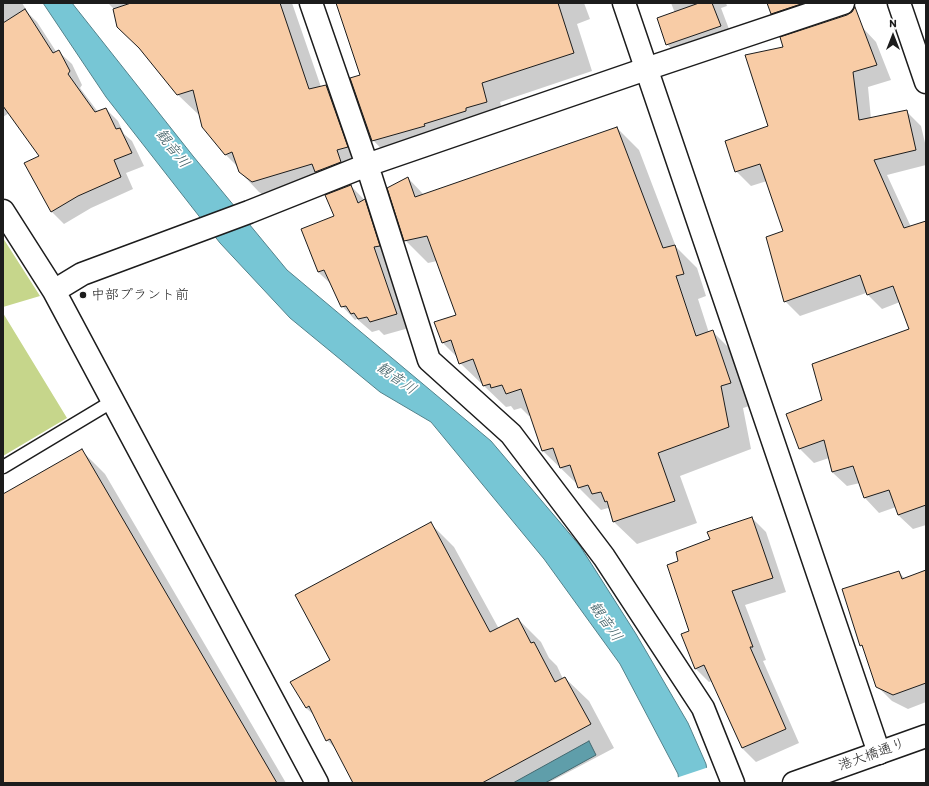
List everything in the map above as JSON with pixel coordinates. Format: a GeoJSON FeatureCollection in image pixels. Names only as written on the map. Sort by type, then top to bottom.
{"type":"FeatureCollection","features":[{"type":"Feature","properties":{"kind":"street"},"geometry":{"type":"LineString","coordinates":[[311,3],[367,165],[429,360],[511,434],[604,557],[703,708],[733,783]]}},
{"type":"Feature","properties":{"kind":"street"},"geometry":{"type":"LineString","coordinates":[[624,3],[879,753]]}},
{"type":"Feature","properties":{"kind":"street"},"geometry":{"type":"LineString","coordinates":[[54,291],[82,274],[249,212],[367,165],[843,3]]}},
{"type":"Feature","properties":{"kind":"street"},"geometry":{"type":"LineString","coordinates":[[899,3],[926,82]]}},
{"type":"Feature","properties":{"kind":"street"},"geometry":{"type":"LineString","coordinates":[[3,211],[54,291],[317,783]]}},
{"type":"Feature","properties":{"kind":"street","name":"港大橋通り"},"geometry":{"type":"LineString","coordinates":[[804,781],[926,736]]}},
{"type":"Feature","properties":{"kind":"lane"},"geometry":{"type":"LineString","coordinates":[[3,467],[113,401]]}},
{"type":"Feature","properties":{"kind":"green space"},"geometry":{"type":"Polygon","coordinates":[[[3,238],[40,296],[3,307],[3,238]]]}},
{"type":"Feature","properties":{"kind":"green space"},"geometry":{"type":"Polygon","coordinates":[[[3,313],[67,418],[3,456],[3,313]]]}},
{"type":"Feature","properties":{"kind":"water","name":"観音川"},"geometry":{"type":"Polygon","coordinates":[[[43,3],[72,3],[193,156],[287,270],[491,441],[580,546],[636,634],[688,723],[706,764],[709,783],[679,783],[678,774],[620,664],[544,559],[431,422],[380,392],[290,318],[220,243],[106,97],[43,3]]]}},
{"type":"Feature","properties":{"kind":"water"},"geometry":{"type":"Polygon","coordinates":[[[589,741],[596,755],[545,783],[513,783],[589,741]]]}},
{"type":"Feature","properties":{"kind":"pier"},"geometry":{"type":"Polygon","coordinates":[[[709,767],[711,783],[677,783],[676,778],[709,767]]]}},
{"type":"Feature","properties":{"kind":"building"},"geometry":{"type":"Polygon","coordinates":[[[131,3],[280,3],[309,89],[326,85],[348,147],[337,150],[341,162],[315,172],[312,164],[252,182],[239,172],[232,152],[225,155],[202,127],[193,90],[177,95],[139,48],[117,27],[113,9],[131,3]]]}},
{"type":"Feature","properties":{"kind":"building"},"geometry":{"type":"Polygon","coordinates":[[[336,3],[558,3],[574,53],[482,83],[487,102],[466,108],[466,111],[424,124],[425,126],[372,141],[350,78],[360,75],[336,3]]]}},
{"type":"Feature","properties":{"kind":"building"},"geometry":{"type":"Polygon","coordinates":[[[699,3],[712,3],[721,26],[666,45],[657,18],[699,3]]]}},
{"type":"Feature","properties":{"kind":"building"},"geometry":{"type":"Polygon","coordinates":[[[767,3],[804,3],[771,14],[767,3]]]}},
{"type":"Feature","properties":{"kind":"building"},"geometry":{"type":"Polygon","coordinates":[[[855,7],[877,65],[853,72],[859,120],[907,110],[916,150],[874,160],[904,228],[926,221],[926,505],[898,515],[889,490],[864,498],[853,466],[832,472],[824,440],[799,449],[786,414],[822,400],[812,364],[909,329],[893,286],[867,295],[860,275],[784,302],[766,237],[783,231],[760,164],[735,172],[725,141],[768,126],[745,55],[783,47],[780,37],[847,15],[852,12],[855,7]]]}},
{"type":"Feature","properties":{"kind":"building"},"geometry":{"type":"Polygon","coordinates":[[[25,9],[53,53],[59,50],[70,71],[68,74],[95,112],[106,108],[116,129],[120,128],[132,153],[114,160],[121,177],[78,196],[51,212],[24,163],[39,156],[3,106],[3,23],[25,9]]]}},
{"type":"Feature","properties":{"kind":"building"},"geometry":{"type":"Polygon","coordinates":[[[617,127],[663,248],[675,245],[684,274],[676,276],[696,336],[713,330],[731,383],[721,386],[729,427],[658,453],[675,501],[613,522],[607,501],[605,502],[601,492],[592,494],[588,485],[578,488],[570,465],[560,468],[553,448],[542,451],[521,389],[506,394],[502,385],[491,388],[490,384],[483,386],[473,359],[459,364],[451,340],[442,343],[434,322],[456,315],[427,236],[404,241],[387,188],[408,177],[415,197],[617,127]]]}},
{"type":"Feature","properties":{"kind":"building"},"geometry":{"type":"Polygon","coordinates":[[[351,185],[358,203],[365,199],[380,246],[374,247],[397,314],[370,322],[367,317],[358,319],[354,313],[351,314],[346,306],[341,307],[324,270],[318,272],[301,229],[334,216],[325,195],[351,185]]]}},
{"type":"Feature","properties":{"kind":"building"},"geometry":{"type":"Polygon","coordinates":[[[82,449],[277,783],[3,783],[3,494],[82,449]]]}},
{"type":"Feature","properties":{"kind":"building"},"geometry":{"type":"Polygon","coordinates":[[[752,517],[773,578],[732,591],[753,647],[750,647],[786,729],[742,748],[704,665],[695,669],[681,634],[689,631],[667,565],[678,561],[676,552],[710,539],[707,532],[752,517]]]}},
{"type":"Feature","properties":{"kind":"building"},"geometry":{"type":"Polygon","coordinates":[[[431,522],[490,632],[518,618],[531,643],[534,642],[555,682],[565,677],[591,724],[482,783],[353,783],[330,739],[326,741],[309,706],[306,708],[290,682],[330,660],[295,595],[431,522]]]}},
{"type":"Feature","properties":{"kind":"building"},"geometry":{"type":"Polygon","coordinates":[[[926,570],[926,683],[893,695],[876,687],[862,645],[860,646],[842,589],[899,571],[902,579],[926,570]]]}},
{"type":"Feature","properties":{"kind":"place","name":"中部プラント前"},"geometry":{"type":"Point","coordinates":[83,295]}}]}
